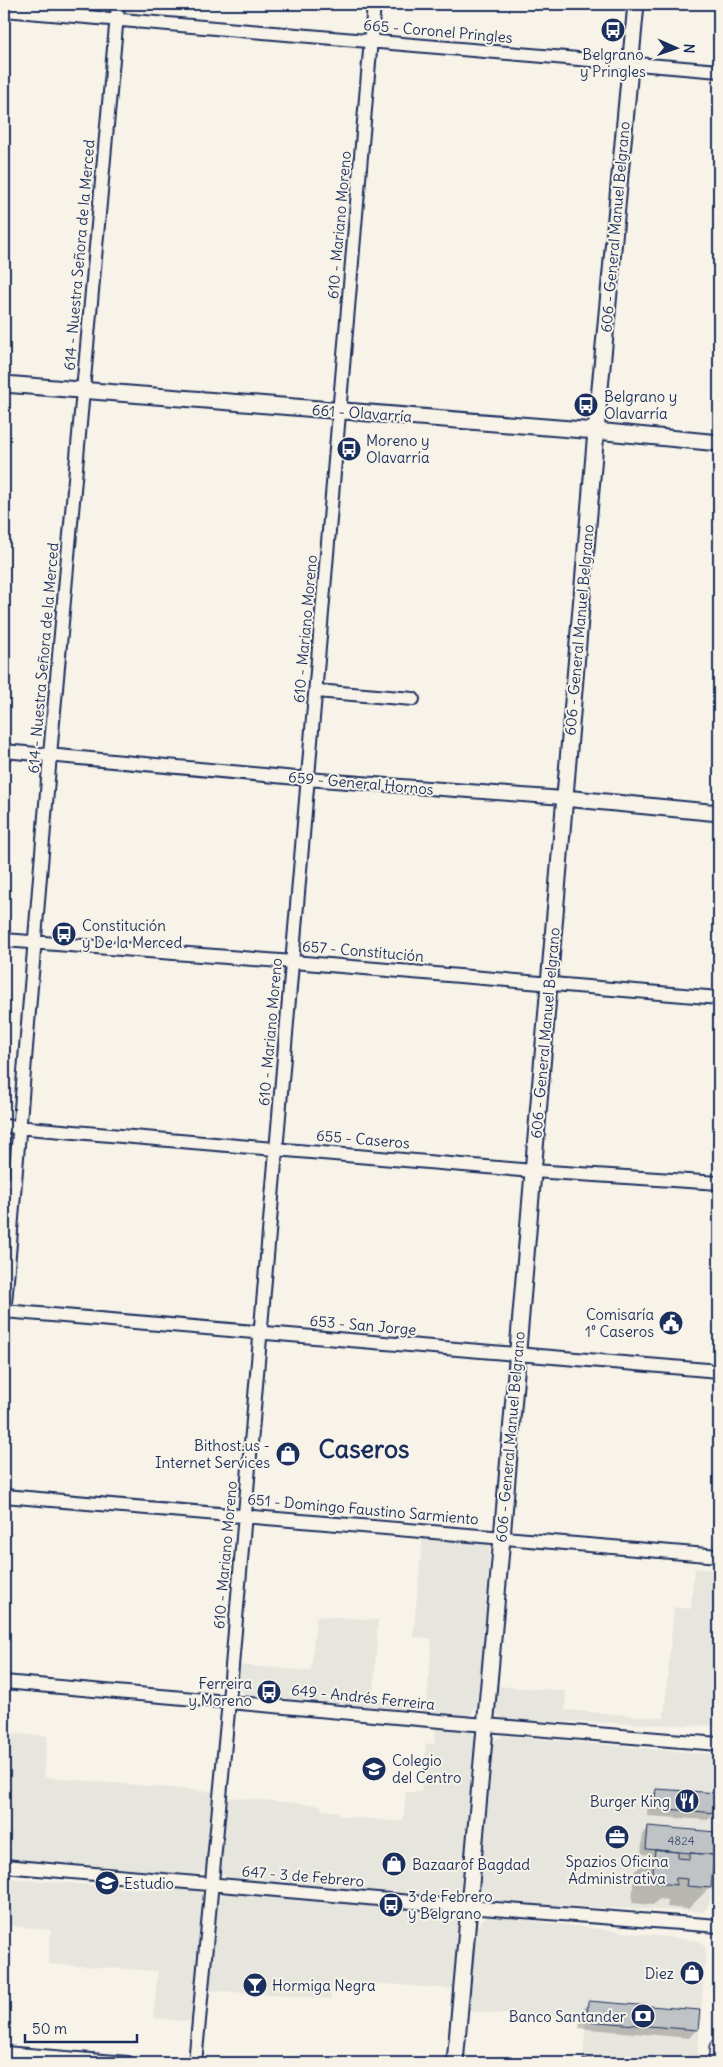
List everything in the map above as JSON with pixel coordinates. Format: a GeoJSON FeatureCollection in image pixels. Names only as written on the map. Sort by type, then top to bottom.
{"type":"FeatureCollection","features":[{"type":"Feature","properties":{"kind":"main road"},"geometry":{"type":"LineString","coordinates":[[718,2063],[719,2048]]}},
{"type":"Feature","properties":{"kind":"street","name":"614 - Nuestra Señora de la Merced"},"geometry":{"type":"LineString","coordinates":[[4,1316],[50,755],[118,4]]}},
{"type":"Feature","properties":{"kind":"street","name":"610 - Mariano Moreno"},"geometry":{"type":"LineString","coordinates":[[195,2063],[229,1701],[374,4]]}},
{"type":"Feature","properties":{"kind":"street","name":"606 - General Manuel Belgrano"},"geometry":{"type":"LineString","coordinates":[[455,2063],[502,1538],[596,431],[636,4]]}},
{"type":"Feature","properties":{"kind":"street","name":"665 - Coronel Pringles"},"geometry":{"type":"LineString","coordinates":[[4,10],[719,71]]}},
{"type":"Feature","properties":{"kind":"street","name":"661 - Olavarría"},"geometry":{"type":"LineString","coordinates":[[4,384],[596,431],[719,443]]}},
{"type":"Feature","properties":{"kind":"street"},"geometry":{"type":"LineString","coordinates":[[316,691],[413,698]]}},
{"type":"Feature","properties":{"kind":"street","name":"659 - General Hornos"},"geometry":{"type":"LineString","coordinates":[[4,751],[307,779],[564,798],[719,814]]}},
{"type":"Feature","properties":{"kind":"street","name":"657 - Constitución"},"geometry":{"type":"LineString","coordinates":[[4,940],[719,998]]}},
{"type":"Feature","properties":{"kind":"street","name":"655 - Caseros"},"geometry":{"type":"LineString","coordinates":[[4,1126],[533,1171],[719,1183]]}},
{"type":"Feature","properties":{"kind":"street","name":"653 - San Jorge"},"geometry":{"type":"LineString","coordinates":[[4,1311],[719,1371]]}},
{"type":"Feature","properties":{"kind":"street","name":"651 - Domingo Faustino Sarmiento"},"geometry":{"type":"LineString","coordinates":[[4,1496],[719,1556]]}},
{"type":"Feature","properties":{"kind":"street","name":"649 - Andrés Ferreira"},"geometry":{"type":"LineString","coordinates":[[4,1682],[229,1701],[485,1726],[719,1744]]}},
{"type":"Feature","properties":{"kind":"street","name":"647 - 3 de Febrero"},"geometry":{"type":"LineString","coordinates":[[4,1866],[468,1907],[719,1926]]}},
{"type":"Feature","properties":{"kind":"street"},"geometry":{"type":"LineString","coordinates":[[4,2053],[128,2063]]}},
{"type":"Feature","properties":{"kind":"shaded area"},"geometry":{"type":"Polygon","coordinates":[[[423,1535],[487,1541],[490,1546],[479,1702],[470,1715],[245,1695],[241,1690],[239,1682],[240,1665],[311,1671],[316,1616],[378,1620],[373,1699],[427,1702],[432,1639],[413,1637],[423,1535]]]}},
{"type":"Feature","properties":{"kind":"shaded area"},"geometry":{"type":"Polygon","coordinates":[[[694,1568],[719,1571],[719,1726],[507,1720],[500,1717],[494,1710],[495,1686],[566,1691],[565,1710],[664,1718],[674,1607],[691,1609],[694,1568]]]}},
{"type":"Feature","properties":{"kind":"shaded area"},"geometry":{"type":"Polygon","coordinates":[[[436,1728],[470,1731],[477,1737],[463,1895],[458,1898],[234,1881],[221,1873],[219,1863],[225,1797],[321,1805],[322,1810],[339,1812],[339,1816],[403,1822],[406,1792],[421,1792],[426,1744],[434,1744],[436,1728]]]}},
{"type":"Feature","properties":{"kind":"shaded area"},"geometry":{"type":"Polygon","coordinates":[[[4,1733],[47,1736],[44,1777],[215,1792],[209,1864],[207,1868],[194,1878],[4,1861],[4,1733]]]}},
{"type":"Feature","properties":{"kind":"shaded area"},"geometry":{"type":"Polygon","coordinates":[[[499,1737],[719,1755],[719,1803],[710,1903],[703,1912],[490,1902],[483,1898],[478,1891],[477,1881],[492,1745],[499,1737]]]}},
{"type":"Feature","properties":{"kind":"shaded area"},"geometry":{"type":"Polygon","coordinates":[[[4,1878],[166,1891],[173,1887],[198,1890],[204,1897],[193,2022],[153,2018],[158,1971],[48,1964],[51,1930],[4,1925],[4,1878]]]}},
{"type":"Feature","properties":{"kind":"shaded area"},"geometry":{"type":"Polygon","coordinates":[[[227,1892],[440,1911],[453,1915],[460,1922],[452,1989],[333,1980],[331,1999],[208,1990],[216,1905],[227,1892]]]}},
{"type":"Feature","properties":{"kind":"shaded area"},"geometry":{"type":"Polygon","coordinates":[[[489,1916],[700,1941],[706,1948],[697,2063],[583,2063],[586,2021],[467,2011],[475,1929],[483,1919],[489,1916]]]}},
{"type":"Feature","properties":{"kind":"building","name":"Burger King"},"geometry":{"type":"Polygon","coordinates":[[[656,1789],[719,1793],[718,1813],[654,1808],[656,1789]]]}},
{"type":"Feature","properties":{"kind":"building"},"geometry":{"type":"Polygon","coordinates":[[[648,1826],[716,1832],[714,1855],[646,1849],[648,1826]]]}},
{"type":"Feature","properties":{"kind":"building"},"geometry":{"type":"Polygon","coordinates":[[[655,1850],[678,1852],[678,1858],[690,1859],[690,1853],[714,1855],[711,1888],[687,1886],[688,1879],[676,1878],[676,1885],[652,1882],[655,1850]]]}},
{"type":"Feature","properties":{"kind":"building","name":"Banco Santander"},"geometry":{"type":"Polygon","coordinates":[[[588,2001],[700,2010],[698,2030],[587,2021],[588,2001]]]}},
{"type":"Feature","properties":{"kind":"building"},"geometry":{"type":"Polygon","coordinates":[[[583,2059],[633,2063],[583,2063],[583,2059]]]}},
{"type":"Feature","properties":{"kind":"place","name":"Belgrano y Pringles"},"geometry":{"type":"Point","coordinates":[613,30]}},
{"type":"Feature","properties":{"kind":"place","name":"Belgrano y Olavarría"},"geometry":{"type":"Point","coordinates":[586,405]}},
{"type":"Feature","properties":{"kind":"place","name":"Moreno y Olavarría"},"geometry":{"type":"Point","coordinates":[349,449]}},
{"type":"Feature","properties":{"kind":"place","name":"Constitución y De la Merced"},"geometry":{"type":"Point","coordinates":[64,934]}},
{"type":"Feature","properties":{"kind":"place","name":"Comisaría 1° Caseros"},"geometry":{"type":"Point","coordinates":[671,1323]}},
{"type":"Feature","properties":{"kind":"place","name":"Bithost.us - Internet Services"},"geometry":{"type":"Point","coordinates":[288,1454]}},
{"type":"Feature","properties":{"kind":"place","name":"Ferreira y Moreno"},"geometry":{"type":"Point","coordinates":[269,1692]}},
{"type":"Feature","properties":{"kind":"place","name":"Colegio del Centro"},"geometry":{"type":"Point","coordinates":[374,1769]}},
{"type":"Feature","properties":{"kind":"place","name":"Burger King"},"geometry":{"type":"Point","coordinates":[687,1801]}},
{"type":"Feature","properties":{"kind":"place","name":"Spazios Oficina Administrativa"},"geometry":{"type":"Point","coordinates":[617,1837]}},
{"type":"Feature","properties":{"kind":"place","name":"Bazaarof Bagdad"},"geometry":{"type":"Point","coordinates":[394,1864]}},
{"type":"Feature","properties":{"kind":"place","name":"Estudio"},"geometry":{"type":"Point","coordinates":[107,1883]}},
{"type":"Feature","properties":{"kind":"place","name":"3 de Febrero y Belgrano"},"geometry":{"type":"Point","coordinates":[391,1905]}},
{"type":"Feature","properties":{"kind":"place","name":"Diez"},"geometry":{"type":"Point","coordinates":[692,1973]}},
{"type":"Feature","properties":{"kind":"place","name":"Hormiga Negra"},"geometry":{"type":"Point","coordinates":[255,1985]}},
{"type":"Feature","properties":{"kind":"place","name":"Banco Santander"},"geometry":{"type":"Point","coordinates":[643,2016]}},
{"type":"Feature","properties":{"kind":"district","name":"Caseros"},"geometry":{"type":"Point","coordinates":[364,1449]}}]}
